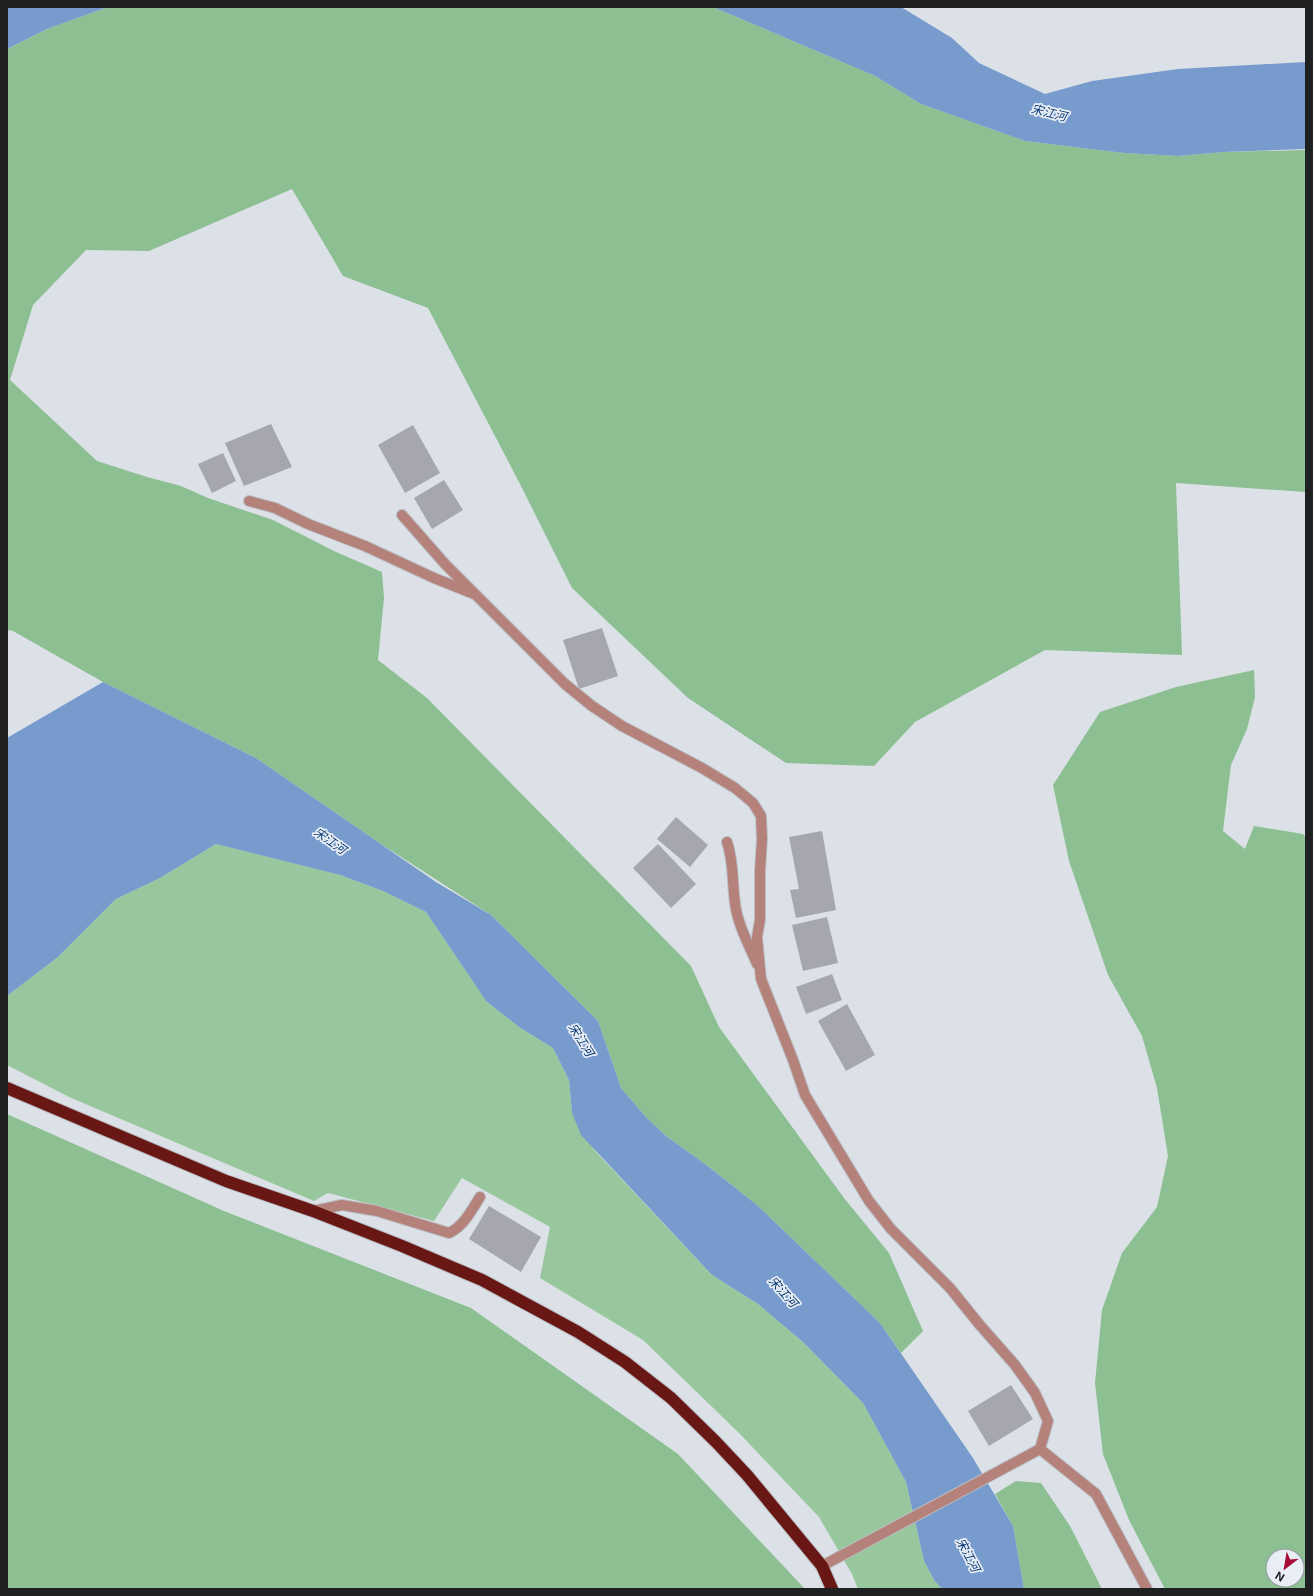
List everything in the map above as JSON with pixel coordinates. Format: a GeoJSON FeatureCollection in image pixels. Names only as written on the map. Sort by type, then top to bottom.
{"type":"FeatureCollection","features":[{"type":"Feature","properties":{"kind":"highway"},"geometry":{"type":"LineString","coordinates":[[7,1088],[226,1182],[313,1211],[402,1246],[482,1280],[578,1332],[625,1362],[671,1398],[716,1442],[747,1475],[822,1566],[832,1589]]}},
{"type":"Feature","properties":{"kind":"street"},"geometry":{"type":"LineString","coordinates":[[249,501],[275,508],[308,524],[365,546],[434,578],[478,596]]}},
{"type":"Feature","properties":{"kind":"street"},"geometry":{"type":"LineString","coordinates":[[402,514],[446,564],[564,684],[592,706],[622,726],[702,768],[735,788],[753,803],[761,816],[762,839],[760,871],[760,920],[757,938],[761,979],[805,1095],[869,1201],[891,1229],[950,1288],[979,1324],[1015,1364],[1035,1393],[1048,1421],[1040,1449],[822,1566]]}},
{"type":"Feature","properties":{"kind":"street"},"geometry":{"type":"LineString","coordinates":[[727,842],[733,869],[735,904],[746,938],[760,971]]}},
{"type":"Feature","properties":{"kind":"street"},"geometry":{"type":"LineString","coordinates":[[313,1211],[342,1205],[377,1211],[448,1233],[456,1230],[465,1220],[480,1197]]}},
{"type":"Feature","properties":{"kind":"street"},"geometry":{"type":"LineString","coordinates":[[1040,1449],[1096,1494],[1147,1589]]}},
{"type":"Feature","properties":{"kind":"green space"},"geometry":{"type":"Polygon","coordinates":[[[108,7],[713,7],[875,76],[921,104],[1025,141],[1124,153],[1178,156],[1224,152],[1306,150],[1306,492],[1176,483],[1182,655],[1045,650],[915,722],[874,766],[786,763],[688,698],[572,588],[520,484],[428,308],[343,276],[292,189],[149,251],[86,250],[33,305],[10,380],[97,461],[181,486],[208,498],[273,520],[334,551],[382,572],[384,598],[378,660],[427,698],[691,966],[719,1027],[844,1198],[889,1253],[923,1331],[901,1353],[880,1323],[757,1205],[709,1167],[666,1136],[645,1116],[621,1088],[598,1021],[491,915],[378,842],[256,758],[103,682],[13,631],[7,630],[7,49],[47,29],[108,7]]]}},
{"type":"Feature","properties":{"kind":"green space"},"geometry":{"type":"Polygon","coordinates":[[[1254,670],[1255,697],[1247,729],[1231,765],[1223,831],[1245,849],[1254,826],[1303,834],[1306,838],[1306,1589],[1165,1589],[1129,1520],[1103,1454],[1095,1383],[1102,1310],[1122,1253],[1157,1207],[1168,1156],[1157,1088],[1142,1036],[1108,975],[1069,861],[1053,785],[1100,712],[1176,687],[1254,670]]]}},
{"type":"Feature","properties":{"kind":"green space"},"geometry":{"type":"Polygon","coordinates":[[[216,844],[340,875],[383,891],[426,912],[486,1001],[519,1027],[553,1048],[569,1080],[572,1113],[596,1152],[712,1275],[758,1304],[803,1342],[863,1403],[906,1482],[924,1561],[934,1580],[942,1589],[858,1589],[852,1574],[819,1517],[739,1433],[643,1340],[540,1278],[550,1227],[462,1178],[434,1221],[328,1193],[314,1201],[69,1097],[7,1065],[7,996],[58,957],[116,899],[160,878],[216,844]]]}},
{"type":"Feature","properties":{"kind":"green space"},"geometry":{"type":"Polygon","coordinates":[[[7,1114],[224,1211],[471,1308],[678,1454],[805,1589],[7,1589],[7,1114]]]}},
{"type":"Feature","properties":{"kind":"green space"},"geometry":{"type":"Polygon","coordinates":[[[1016,1481],[1041,1483],[1070,1526],[1102,1589],[1024,1589],[1013,1526],[995,1494],[1016,1481]]]}},
{"type":"Feature","properties":{"kind":"water"},"geometry":{"type":"Polygon","coordinates":[[[7,7],[108,7],[47,29],[7,49],[7,7]]]}},
{"type":"Feature","properties":{"kind":"water","name":"宋江河"},"geometry":{"type":"Polygon","coordinates":[[[713,7],[901,7],[952,38],[979,63],[1045,94],[1092,81],[1178,69],[1306,62],[1306,149],[1224,152],[1178,156],[1124,153],[1025,141],[921,104],[875,76],[713,7]]]}},
{"type":"Feature","properties":{"kind":"water","name":"宋江河"},"geometry":{"type":"Polygon","coordinates":[[[103,682],[256,758],[436,882],[491,915],[598,1021],[621,1088],[645,1116],[666,1136],[709,1167],[757,1205],[880,1323],[973,1458],[1013,1526],[1024,1589],[942,1589],[934,1580],[924,1561],[906,1482],[863,1403],[803,1342],[758,1304],[712,1275],[581,1135],[572,1113],[569,1080],[553,1048],[519,1027],[486,1001],[426,912],[383,891],[340,875],[216,844],[160,878],[116,899],[58,957],[7,996],[7,738],[103,682]]]}},
{"type":"Feature","properties":{"kind":"building"},"geometry":{"type":"Polygon","coordinates":[[[271,424],[292,467],[244,486],[225,443],[271,424]]]}},
{"type":"Feature","properties":{"kind":"building"},"geometry":{"type":"Polygon","coordinates":[[[413,425],[440,473],[405,493],[378,445],[413,425]]]}},
{"type":"Feature","properties":{"kind":"building"},"geometry":{"type":"Polygon","coordinates":[[[223,453],[236,481],[212,493],[198,464],[223,453]]]}},
{"type":"Feature","properties":{"kind":"building"},"geometry":{"type":"Polygon","coordinates":[[[444,480],[463,510],[432,529],[414,498],[444,480]]]}},
{"type":"Feature","properties":{"kind":"building"},"geometry":{"type":"Polygon","coordinates":[[[602,628],[618,676],[579,689],[563,640],[602,628]]]}},
{"type":"Feature","properties":{"kind":"building"},"geometry":{"type":"Polygon","coordinates":[[[676,817],[708,845],[690,867],[657,839],[676,817]]]}},
{"type":"Feature","properties":{"kind":"building"},"geometry":{"type":"Polygon","coordinates":[[[822,831],[836,910],[796,918],[790,890],[799,889],[789,837],[822,831]]]}},
{"type":"Feature","properties":{"kind":"building"},"geometry":{"type":"Polygon","coordinates":[[[658,844],[696,884],[671,908],[633,868],[658,844]]]}},
{"type":"Feature","properties":{"kind":"building"},"geometry":{"type":"Polygon","coordinates":[[[827,917],[838,963],[803,971],[792,925],[827,917]]]}},
{"type":"Feature","properties":{"kind":"building"},"geometry":{"type":"Polygon","coordinates":[[[832,974],[842,1000],[806,1014],[796,987],[832,974]]]}},
{"type":"Feature","properties":{"kind":"building"},"geometry":{"type":"Polygon","coordinates":[[[847,1004],[875,1055],[846,1071],[818,1021],[847,1004]]]}},
{"type":"Feature","properties":{"kind":"building"},"geometry":{"type":"Polygon","coordinates":[[[489,1206],[541,1237],[521,1272],[469,1239],[489,1206]]]}},
{"type":"Feature","properties":{"kind":"building"},"geometry":{"type":"Polygon","coordinates":[[[1011,1385],[1033,1419],[989,1446],[968,1411],[1011,1385]]]}}]}
